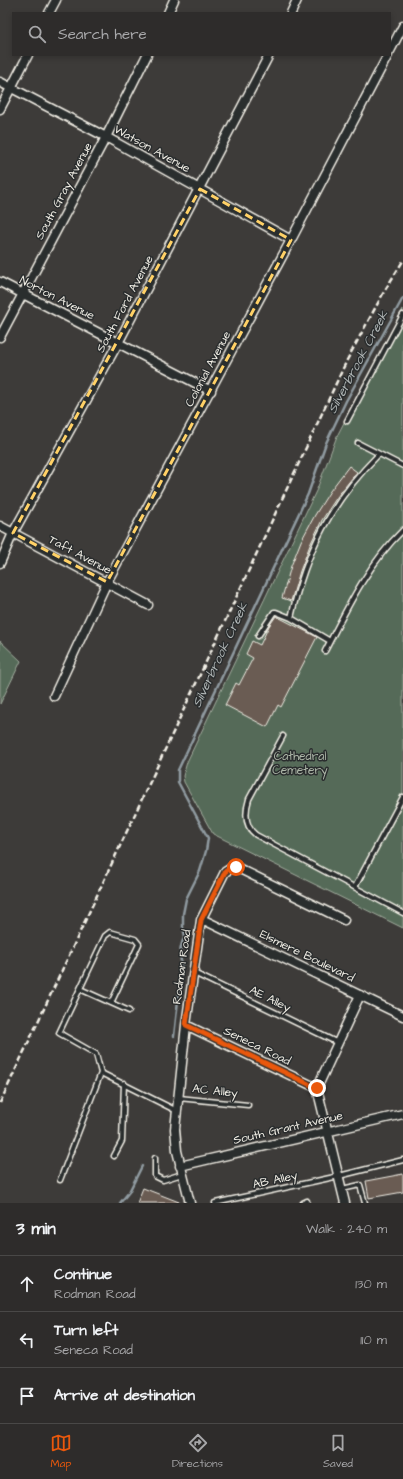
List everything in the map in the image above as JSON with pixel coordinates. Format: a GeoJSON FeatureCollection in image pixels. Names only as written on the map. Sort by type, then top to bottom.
{"type":"FeatureCollection","features":[{"type":"Feature","properties":{"kind":"street"},"geometry":{"type":"LineString","coordinates":[[50,12],[56,0]]}},
{"type":"Feature","properties":{"kind":"street"},"geometry":{"type":"LineString","coordinates":[[168,12],[174,0]]}},
{"type":"Feature","properties":{"kind":"street"},"geometry":{"type":"LineString","coordinates":[[291,12],[297,0]]}},
{"type":"Feature","properties":{"kind":"street"},"geometry":{"type":"LineString","coordinates":[[391,49],[403,26]]}},
{"type":"Feature","properties":{"kind":"street"},"geometry":{"type":"LineString","coordinates":[[0,109],[27,56]]}},
{"type":"Feature","properties":{"kind":"street","name":"South Gray Avenue"},"geometry":{"type":"LineString","coordinates":[[0,337],[106,137],[146,56]]}},
{"type":"Feature","properties":{"kind":"street","name":"South Ford Avenue"},"geometry":{"type":"LineString","coordinates":[[0,562],[13,533],[118,343],[268,56]]}},
{"type":"Feature","properties":{"kind":"street","name":"Colonial Avenue"},"geometry":{"type":"LineString","coordinates":[[54,696],[107,582],[291,240],[387,56]]}},
{"type":"Feature","properties":{"kind":"street","name":"Watson Avenue"},"geometry":{"type":"LineString","coordinates":[[0,82],[106,137],[291,240]]}},
{"type":"Feature","properties":{"kind":"street","name":"Norton Avenue"},"geometry":{"type":"LineString","coordinates":[[0,282],[210,391]]}},
{"type":"Feature","properties":{"kind":"street","name":"Taft Avenue"},"geometry":{"type":"LineString","coordinates":[[0,526],[148,605]]}},
{"type":"Feature","properties":{"kind":"street","name":"Rodman Road"},"geometry":{"type":"LineString","coordinates":[[190,1203],[177,1151],[176,1129],[186,1025],[201,920],[225,872],[233,867],[240,869],[344,920]]}},
{"type":"Feature","properties":{"kind":"street","name":"Elsmere Boulevard"},"geometry":{"type":"LineString","coordinates":[[201,920],[206,921],[403,1016]]}},
{"type":"Feature","properties":{"kind":"street"},"geometry":{"type":"LineString","coordinates":[[345,1203],[317,1088],[360,995]]}},
{"type":"Feature","properties":{"kind":"street","name":"Seneca Road"},"geometry":{"type":"LineString","coordinates":[[186,1025],[317,1088]]}},
{"type":"Feature","properties":{"kind":"street","name":"South Grant Avenue"},"geometry":{"type":"LineString","coordinates":[[180,1166],[402,1114]]}},
{"type":"Feature","properties":{"kind":"lane"},"geometry":{"type":"LineString","coordinates":[[347,421],[403,315]]}},
{"type":"Feature","properties":{"kind":"lane"},"geometry":{"type":"LineString","coordinates":[[358,443],[403,466]]}},
{"type":"Feature","properties":{"kind":"lane"},"geometry":{"type":"LineString","coordinates":[[291,618],[305,565],[323,528],[349,487],[361,472],[379,454]]}},
{"type":"Feature","properties":{"kind":"lane"},"geometry":{"type":"LineString","coordinates":[[325,651],[364,578],[377,558],[403,530]]}},
{"type":"Feature","properties":{"kind":"lane"},"geometry":{"type":"LineString","coordinates":[[258,636],[274,612],[279,612],[330,641]]}},
{"type":"Feature","properties":{"kind":"lane"},"geometry":{"type":"LineString","coordinates":[[283,736],[249,799],[246,811],[248,825],[252,832],[403,913]]}},
{"type":"Feature","properties":{"kind":"lane"},"geometry":{"type":"LineString","coordinates":[[355,887],[403,797]]}},
{"type":"Feature","properties":{"kind":"lane"},"geometry":{"type":"LineString","coordinates":[[60,1180],[101,1072],[96,1054],[58,1033],[105,936],[110,932],[135,939],[139,944],[111,1003]]}},
{"type":"Feature","properties":{"kind":"lane","name":"AE Alley"},"geometry":{"type":"LineString","coordinates":[[194,973],[338,1043]]}},
{"type":"Feature","properties":{"kind":"lane"},"geometry":{"type":"LineString","coordinates":[[80,989],[129,1011]]}},
{"type":"Feature","properties":{"kind":"lane"},"geometry":{"type":"LineString","coordinates":[[101,1072],[177,1111]]}},
{"type":"Feature","properties":{"kind":"lane"},"geometry":{"type":"LineString","coordinates":[[114,1156],[122,1141],[124,1083]]}},
{"type":"Feature","properties":{"kind":"lane","name":"AC Alley"},"geometry":{"type":"LineString","coordinates":[[179,1098],[248,1105]]}},
{"type":"Feature","properties":{"kind":"lane"},"geometry":{"type":"LineString","coordinates":[[155,1158],[155,1176],[163,1180],[182,1174]]}},
{"type":"Feature","properties":{"kind":"lane","name":"AB Alley"},"geometry":{"type":"LineString","coordinates":[[215,1203],[339,1176],[403,1160]]}},
{"type":"Feature","properties":{"kind":"lane"},"geometry":{"type":"LineString","coordinates":[[342,1189],[360,1185],[365,1203]]}},
{"type":"Feature","properties":{"kind":"highlighted area"},"geometry":{"type":"Polygon","coordinates":[[[200,189],[291,240],[107,582],[13,533],[200,189]]]}},
{"type":"Feature","properties":{"kind":"green space","name":"Cathedral Cemetery"},"geometry":{"type":"Polygon","coordinates":[[[403,309],[403,928],[213,834],[184,782],[183,776],[187,762],[317,489],[337,436],[403,309]]]}},
{"type":"Feature","properties":{"kind":"green space"},"geometry":{"type":"Polygon","coordinates":[[[0,641],[21,661],[0,704],[0,641]]]}},
{"type":"Feature","properties":{"kind":"building"},"geometry":{"type":"Polygon","coordinates":[[[349,466],[357,472],[337,497],[322,520],[300,571],[291,601],[282,598],[291,566],[301,541],[330,491],[349,466]]]}},
{"type":"Feature","properties":{"kind":"building"},"geometry":{"type":"Polygon","coordinates":[[[276,616],[317,637],[281,707],[278,705],[267,727],[225,705],[236,683],[239,685],[253,658],[246,654],[252,641],[260,645],[269,626],[276,616]]]}},
{"type":"Feature","properties":{"kind":"building"},"geometry":{"type":"Polygon","coordinates":[[[403,1174],[403,1192],[369,1198],[366,1181],[403,1174]]]}},
{"type":"Feature","properties":{"kind":"building"},"geometry":{"type":"Polygon","coordinates":[[[143,1188],[179,1202],[179,1203],[137,1203],[143,1188]]]}},
{"type":"Feature","properties":{"kind":"waterway","name":"Silverbrook Creek"},"geometry":{"type":"LineString","coordinates":[[174,1036],[182,965],[180,950],[185,936],[183,928],[183,914],[186,899],[200,871],[208,838],[178,782],[178,770],[308,494],[326,443],[346,401],[403,298]]}},
{"type":"Feature","properties":{"kind":"waterway","name":"Silverbrook Creek"},"geometry":{"type":"LineString","coordinates":[[120,1203],[129,1192],[142,1166]]}},
{"type":"Feature","properties":{"kind":"railway"},"geometry":{"type":"LineString","coordinates":[[0,1103],[347,360],[385,290],[403,261]]}},
{"type":"Feature","properties":{"kind":"route"},"geometry":{"type":"LineString","coordinates":[[236,867],[230,868],[225,872],[201,920],[186,1025],[317,1088]]}}]}
